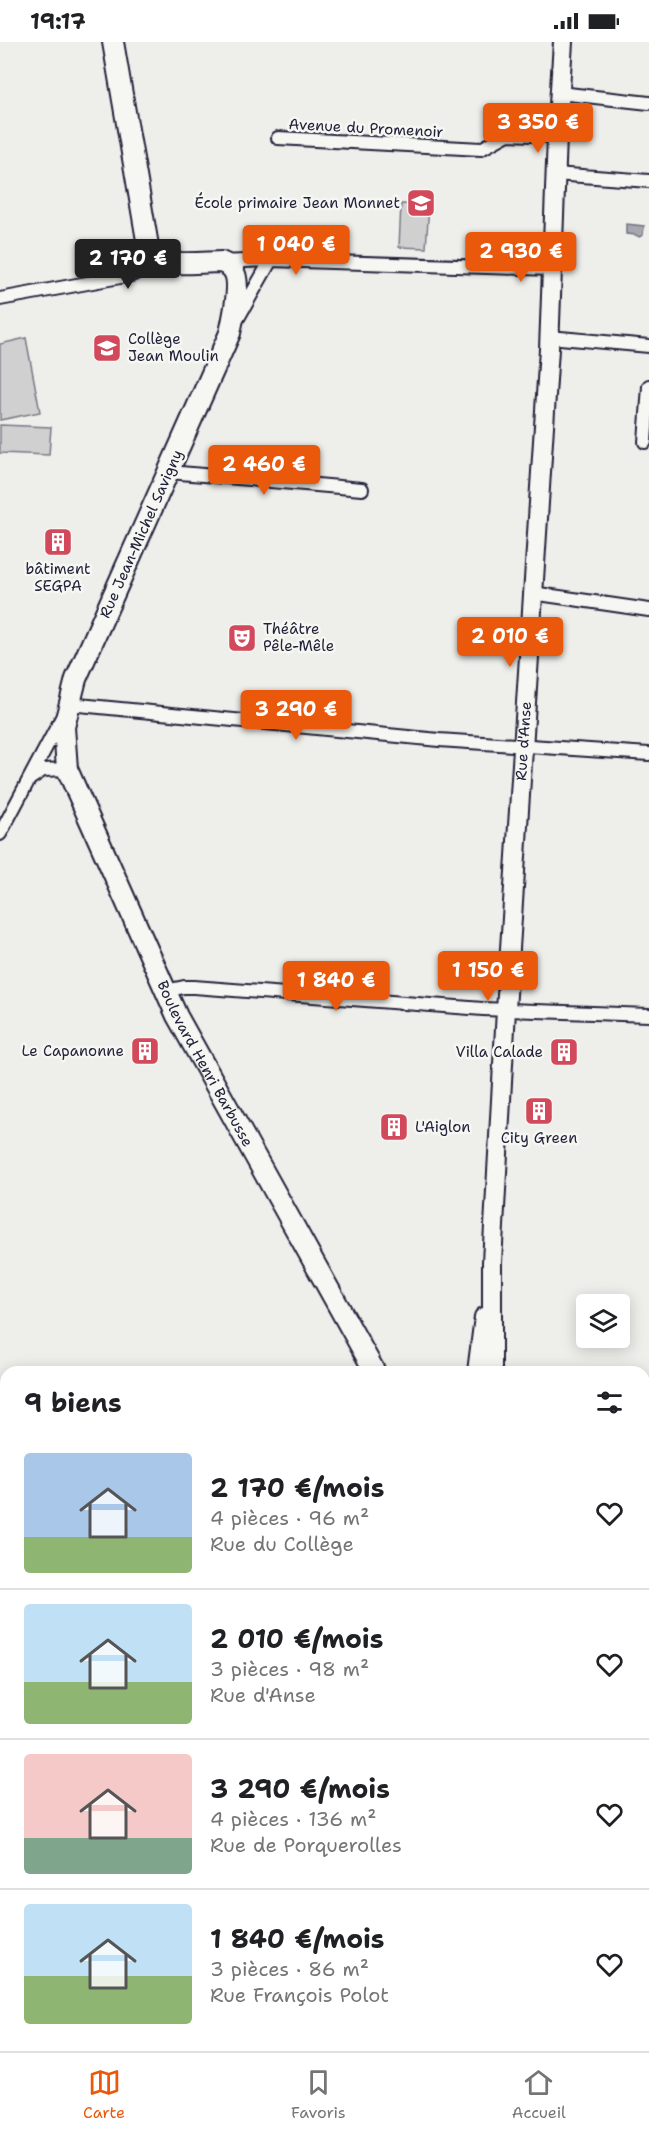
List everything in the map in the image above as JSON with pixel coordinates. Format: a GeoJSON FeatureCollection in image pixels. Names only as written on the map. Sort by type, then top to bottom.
{"type":"FeatureCollection","features":[{"type":"Feature","properties":{"kind":"main road"},"geometry":{"type":"LineString","coordinates":[[113,42],[148,246],[156,259],[165,262],[221,262]]}},
{"type":"Feature","properties":{"kind":"main road","name":"Rue d'Anse"},"geometry":{"type":"LineString","coordinates":[[492,1366],[492,1262],[549,337],[556,136],[563,42]]}},
{"type":"Feature","properties":{"kind":"main road","name":"Rue Jean-Michel Savigny"},"geometry":{"type":"LineString","coordinates":[[66,760],[64,727],[76,679],[230,333],[236,285],[234,270],[221,262]]}},
{"type":"Feature","properties":{"kind":"main road","name":"Boulevard Henri Barbusse"},"geometry":{"type":"LineString","coordinates":[[66,760],[181,1024],[372,1366]]}},
{"type":"Feature","properties":{"kind":"main road","name":"Rue d'Anse"},"geometry":{"type":"LineString","coordinates":[[478,1366],[492,1262]]}},
{"type":"Feature","properties":{"kind":"main road","name":"Boulevard Henri Barbusse"},"geometry":{"type":"LineString","coordinates":[[364,1349],[378,1366]]}},
{"type":"Feature","properties":{"kind":"street"},"geometry":{"type":"LineString","coordinates":[[559,93],[649,103]]}},
{"type":"Feature","properties":{"kind":"street","name":"Avenue du Promenoir"},"geometry":{"type":"LineString","coordinates":[[278,138],[481,149],[508,134],[556,136]]}},
{"type":"Feature","properties":{"kind":"street"},"geometry":{"type":"LineString","coordinates":[[555,174],[649,181]]}},
{"type":"Feature","properties":{"kind":"street"},"geometry":{"type":"LineString","coordinates":[[221,262],[272,260],[552,269]]}},
{"type":"Feature","properties":{"kind":"street","name":"Rue Jean-Michel Savigny"},"geometry":{"type":"LineString","coordinates":[[230,333],[272,260]]}},
{"type":"Feature","properties":{"kind":"street"},"geometry":{"type":"LineString","coordinates":[[0,299],[131,275],[165,262]]}},
{"type":"Feature","properties":{"kind":"street"},"geometry":{"type":"LineString","coordinates":[[549,337],[649,346]]}},
{"type":"Feature","properties":{"kind":"street"},"geometry":{"type":"LineString","coordinates":[[645,442],[649,386]]}},
{"type":"Feature","properties":{"kind":"street"},"geometry":{"type":"LineString","coordinates":[[169,472],[362,489]]}},
{"type":"Feature","properties":{"kind":"street"},"geometry":{"type":"LineString","coordinates":[[532,593],[649,610]]}},
{"type":"Feature","properties":{"kind":"street"},"geometry":{"type":"LineString","coordinates":[[69,704],[439,740],[649,754]]}},
{"type":"Feature","properties":{"kind":"street","name":"Rue Jean-Michel Savigny"},"geometry":{"type":"LineString","coordinates":[[0,834],[69,704]]}},
{"type":"Feature","properties":{"kind":"street","name":"Rue Jean-Michel Savigny"},"geometry":{"type":"LineString","coordinates":[[28,781],[45,760],[66,760]]}},
{"type":"Feature","properties":{"kind":"street"},"geometry":{"type":"LineString","coordinates":[[28,781],[43,770],[66,760]]}},
{"type":"Feature","properties":{"kind":"street"},"geometry":{"type":"LineString","coordinates":[[165,991],[194,987],[506,1010],[649,1015]]}},
{"type":"Feature","properties":{"kind":"shaded area"},"geometry":{"type":"Polygon","coordinates":[[[401,204],[429,205],[426,248],[399,247],[401,204]]]}},
{"type":"Feature","properties":{"kind":"shaded area"},"geometry":{"type":"Polygon","coordinates":[[[626,224],[644,226],[643,235],[639,237],[626,234],[626,224]]]}},
{"type":"Feature","properties":{"kind":"shaded area"},"geometry":{"type":"Polygon","coordinates":[[[26,338],[40,412],[0,420],[0,344],[26,338]]]}},
{"type":"Feature","properties":{"kind":"shaded area"},"geometry":{"type":"Polygon","coordinates":[[[0,425],[51,427],[49,455],[0,453],[0,425]]]}},
{"type":"Feature","properties":{"kind":"place","name":"École primaire Jean Monnet"},"geometry":{"type":"Point","coordinates":[421,203]}},
{"type":"Feature","properties":{"kind":"place","name":"Collège Jean Moulin"},"geometry":{"type":"Point","coordinates":[107,348]}},
{"type":"Feature","properties":{"kind":"place","name":"bâtiment SEGPA"},"geometry":{"type":"Point","coordinates":[58,542]}},
{"type":"Feature","properties":{"kind":"place","name":"Théâtre Pêle-Mêle"},"geometry":{"type":"Point","coordinates":[242,638]}},
{"type":"Feature","properties":{"kind":"place","name":"Le Capanonne"},"geometry":{"type":"Point","coordinates":[145,1051]}},
{"type":"Feature","properties":{"kind":"place","name":"Villa Calade"},"geometry":{"type":"Point","coordinates":[564,1052]}},
{"type":"Feature","properties":{"kind":"place","name":"City Green"},"geometry":{"type":"Point","coordinates":[539,1111]}},
{"type":"Feature","properties":{"kind":"place","name":"L'Aiglon"},"geometry":{"type":"Point","coordinates":[394,1127]}}]}
